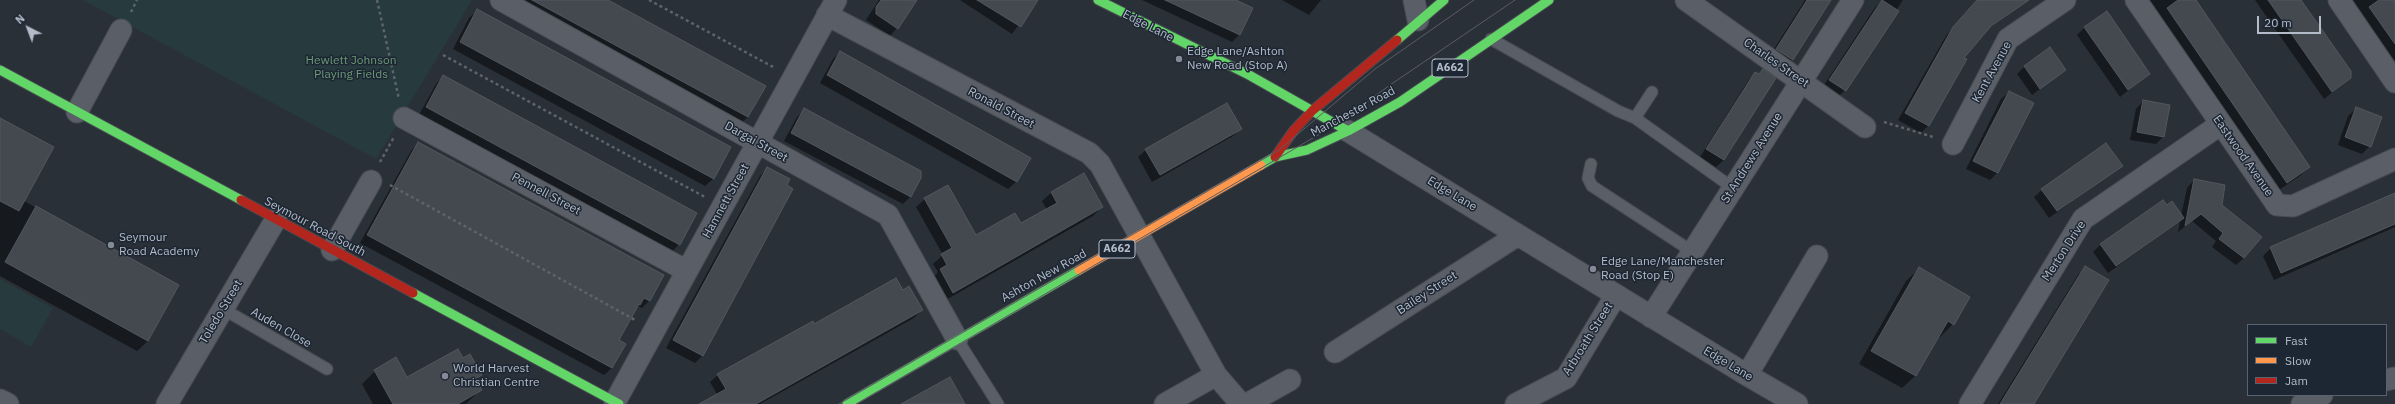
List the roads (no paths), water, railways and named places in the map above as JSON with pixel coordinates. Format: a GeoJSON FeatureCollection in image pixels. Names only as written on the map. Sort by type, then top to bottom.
{"type":"FeatureCollection","features":[{"type":"Feature","properties":{"kind":"main road","name":"Edge Lane"},"geometry":{"type":"LineString","coordinates":[[1098,0],[1313,110],[1348,131]]}},
{"type":"Feature","properties":{"kind":"main road","name":"Manchester Road"},"geometry":{"type":"LineString","coordinates":[[1274,156],[1294,130],[1313,110],[1418,20],[1444,0]]}},
{"type":"Feature","properties":{"kind":"main road","name":"Manchester Road"},"geometry":{"type":"LineString","coordinates":[[1274,156],[1307,150],[1348,131],[1400,102],[1548,0]]}},
{"type":"Feature","properties":{"kind":"main road","name":"Seymour Road South"},"geometry":{"type":"LineString","coordinates":[[0,70],[617,403]]}},
{"type":"Feature","properties":{"kind":"main road","name":"Ashton New Road"},"geometry":{"type":"LineString","coordinates":[[847,404],[958,339],[1141,236],[1274,156]]}},
{"type":"Feature","properties":{"kind":"street","name":"Dargai Street"},"geometry":{"type":"LineString","coordinates":[[501,0],[888,215],[958,339]]}},
{"type":"Feature","properties":{"kind":"street"},"geometry":{"type":"LineString","coordinates":[[1414,0],[1418,20]]}},
{"type":"Feature","properties":{"kind":"street","name":"Charles Street"},"geometry":{"type":"LineString","coordinates":[[1686,0],[1802,80],[1865,127]]}},
{"type":"Feature","properties":{"kind":"street","name":"St Andrews Avenue"},"geometry":{"type":"LineString","coordinates":[[1651,317],[1853,0]]}},
{"type":"Feature","properties":{"kind":"street","name":"Kent Avenue"},"geometry":{"type":"LineString","coordinates":[[1953,144],[2008,40],[2065,0]]}},
{"type":"Feature","properties":{"kind":"street","name":"Eastwood Avenue"},"geometry":{"type":"LineString","coordinates":[[2136,0],[2277,206],[2293,206],[2395,159]]}},
{"type":"Feature","properties":{"kind":"street"},"geometry":{"type":"LineString","coordinates":[[2339,0],[2395,82]]}},
{"type":"Feature","properties":{"kind":"street","name":"Hamnett Street"},"geometry":{"type":"LineString","coordinates":[[617,403],[654,331],[831,8]]}},
{"type":"Feature","properties":{"kind":"street","name":"Ronald Street"},"geometry":{"type":"LineString","coordinates":[[831,8],[1089,153],[1100,164],[1141,236],[1216,376],[1240,404]]}},
{"type":"Feature","properties":{"kind":"street"},"geometry":{"type":"LineString","coordinates":[[77,112],[121,30]]}},
{"type":"Feature","properties":{"kind":"street","name":"Pennell Street"},"geometry":{"type":"LineString","coordinates":[[404,118],[688,270]]}},
{"type":"Feature","properties":{"kind":"street","name":"Merton Drive"},"geometry":{"type":"LineString","coordinates":[[1970,404],[2083,219],[2221,124]]}},
{"type":"Feature","properties":{"kind":"street","name":"Edge Lane"},"geometry":{"type":"LineString","coordinates":[[1348,131],[1747,375],[1788,402]]}},
{"type":"Feature","properties":{"kind":"street"},"geometry":{"type":"LineString","coordinates":[[332,250],[372,179]]}},
{"type":"Feature","properties":{"kind":"street","name":"Toledo Street"},"geometry":{"type":"LineString","coordinates":[[167,404],[276,219]]}},
{"type":"Feature","properties":{"kind":"street","name":"Bailey Street"},"geometry":{"type":"LineString","coordinates":[[1335,352],[1518,235]]}},
{"type":"Feature","properties":{"kind":"street"},"geometry":{"type":"LineString","coordinates":[[1747,375],[1818,256]]}},
{"type":"Feature","properties":{"kind":"street","name":"Arbroath Street"},"geometry":{"type":"LineString","coordinates":[[1516,404],[1566,378],[1616,295]]}},
{"type":"Feature","properties":{"kind":"street"},"geometry":{"type":"LineString","coordinates":[[1165,404],[1216,376]]}},
{"type":"Feature","properties":{"kind":"street"},"geometry":{"type":"LineString","coordinates":[[1247,404],[1290,380]]}},
{"type":"Feature","properties":{"kind":"street"},"geometry":{"type":"LineString","coordinates":[[2302,404],[2320,396]]}},
{"type":"Feature","properties":{"kind":"street"},"geometry":{"type":"LineString","coordinates":[[0,400],[8,404]]}},
{"type":"Feature","properties":{"kind":"lane"},"geometry":{"type":"LineString","coordinates":[[1491,39],[1618,111],[1635,118],[1733,188]]}},
{"type":"Feature","properties":{"kind":"lane"},"geometry":{"type":"LineString","coordinates":[[1635,118],[1652,92]]}},
{"type":"Feature","properties":{"kind":"lane"},"geometry":{"type":"LineString","coordinates":[[1591,164],[1588,178],[1592,186],[1692,252]]}},
{"type":"Feature","properties":{"kind":"lane","name":"Auden Close"},"geometry":{"type":"LineString","coordinates":[[222,309],[327,369]]}},
{"type":"Feature","properties":{"kind":"lane"},"geometry":{"type":"LineString","coordinates":[[958,339],[998,404]]}},
{"type":"Feature","properties":{"kind":"tram line"},"geometry":{"type":"LineString","coordinates":[[839,404],[1279,150],[1375,69],[1474,0]]}},
{"type":"Feature","properties":{"kind":"tram line"},"geometry":{"type":"LineString","coordinates":[[856,404],[1337,124],[1390,85],[1515,0]]}},
{"type":"Feature","properties":{"kind":"place","name":"Edge Lane/Ashton New Road (Stop A)"},"geometry":{"type":"Point","coordinates":[1179,59]}},
{"type":"Feature","properties":{"kind":"place","name":"Seymour Road Academy"},"geometry":{"type":"Point","coordinates":[111,245]}},
{"type":"Feature","properties":{"kind":"place","name":"Edge Lane/Manchester Road (Stop E)"},"geometry":{"type":"Point","coordinates":[1593,269]}},
{"type":"Feature","properties":{"kind":"place","name":"World Harvest Christian Centre"},"geometry":{"type":"Point","coordinates":[445,376]}},
{"type":"Feature","properties":{"kind":"park label","name":"Hewlett Johnson Playing Fields"},"geometry":{"type":"Point","coordinates":[351,68]}}]}
